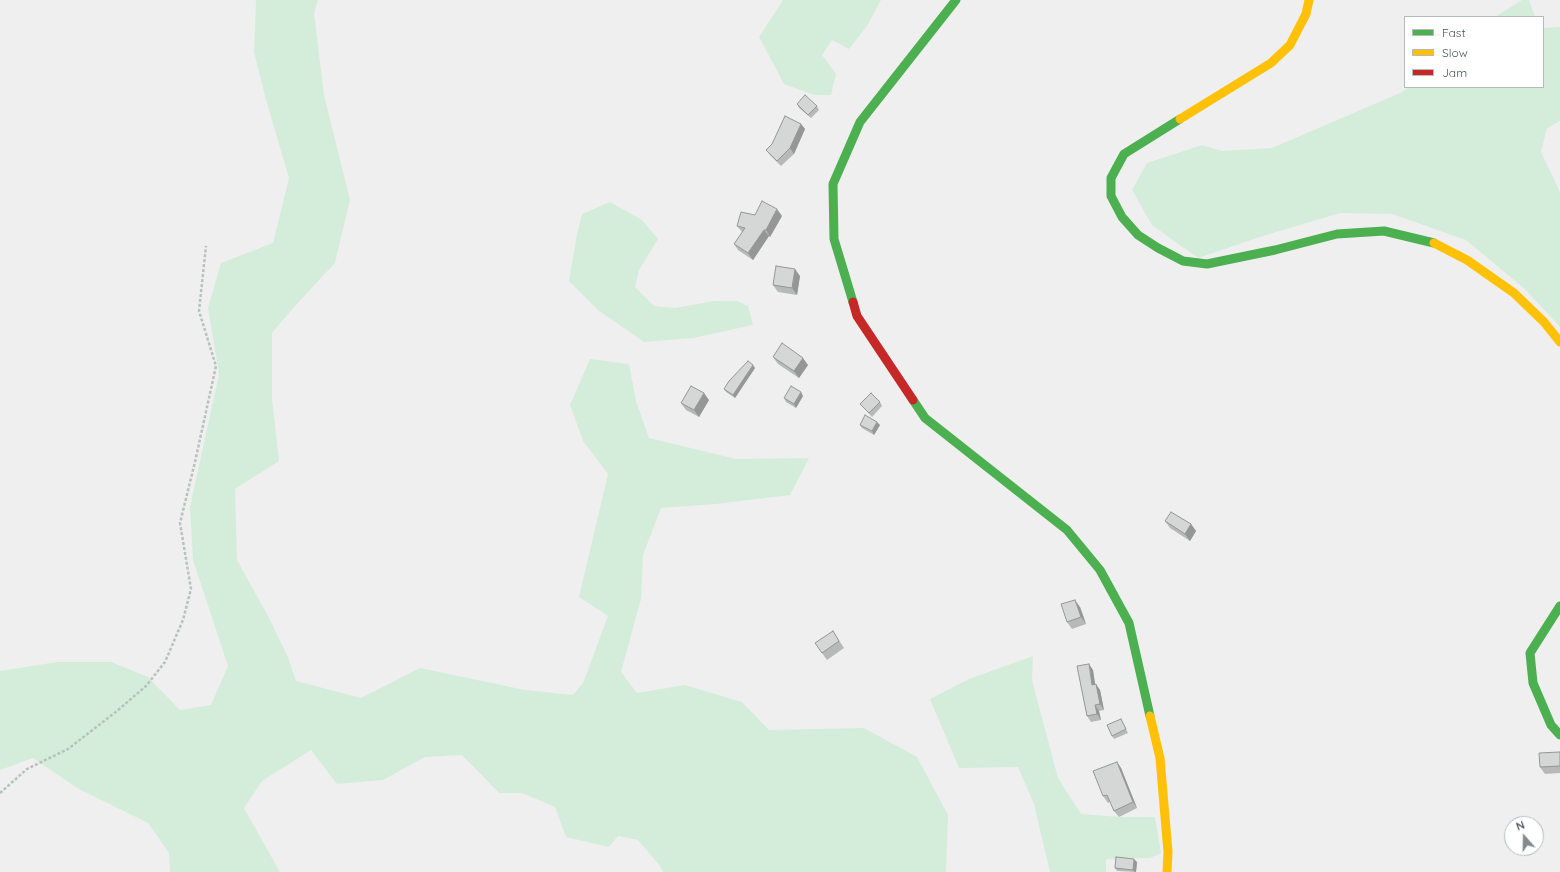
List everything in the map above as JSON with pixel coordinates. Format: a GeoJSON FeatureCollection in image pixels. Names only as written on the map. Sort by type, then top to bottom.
{"type":"FeatureCollection","features":[{"type":"Feature","properties":{"kind":"street"},"geometry":{"type":"LineString","coordinates":[[956,0],[860,122],[832,184],[834,239],[857,316],[925,418],[1020,495],[1066,530],[1100,570],[1129,623],[1160,758],[1168,852],[1167,872]]}},
{"type":"Feature","properties":{"kind":"street"},"geometry":{"type":"LineString","coordinates":[[1309,0],[1306,14],[1290,45],[1271,63],[1154,134],[1124,154],[1111,178],[1111,196],[1122,217],[1138,235],[1164,251],[1183,261],[1207,264],[1275,250],[1337,234],[1384,231],[1430,241],[1467,260],[1514,292],[1544,322],[1560,342]]}},
{"type":"Feature","properties":{"kind":"street"},"geometry":{"type":"LineString","coordinates":[[1560,606],[1530,653],[1533,683],[1551,724],[1560,735]]}},
{"type":"Feature","properties":{"kind":"path"},"geometry":{"type":"LineString","coordinates":[[0,793],[27,769],[68,748],[111,716],[146,686],[165,662],[183,620],[191,588],[180,523],[216,366],[199,311],[206,246]]}},
{"type":"Feature","properties":{"kind":"green space"},"geometry":{"type":"Polygon","coordinates":[[[256,0],[318,0],[314,13],[324,95],[350,200],[335,263],[272,333],[272,399],[279,461],[235,489],[237,560],[268,616],[288,657],[296,681],[361,698],[420,668],[525,690],[573,695],[583,683],[608,616],[579,597],[608,474],[583,441],[570,405],[590,359],[629,364],[636,401],[649,438],[736,459],[809,458],[790,495],[716,504],[661,508],[643,555],[641,599],[621,672],[637,693],[685,685],[742,702],[769,730],[864,728],[917,757],[948,815],[946,872],[663,872],[660,866],[638,840],[618,836],[609,847],[566,837],[555,807],[522,793],[499,793],[462,755],[425,757],[383,780],[337,784],[311,750],[262,781],[244,808],[280,872],[170,872],[169,853],[148,823],[77,788],[33,758],[0,770],[0,671],[57,662],[111,662],[148,677],[180,710],[211,705],[228,666],[193,560],[190,507],[219,374],[208,308],[221,263],[273,243],[289,178],[266,100],[254,52],[256,0]]]}},
{"type":"Feature","properties":{"kind":"green space"},"geometry":{"type":"Polygon","coordinates":[[[783,0],[881,0],[867,26],[849,49],[832,40],[822,55],[836,74],[831,95],[814,95],[784,84],[759,37],[783,0]]]}},
{"type":"Feature","properties":{"kind":"green space"},"geometry":{"type":"Polygon","coordinates":[[[1522,0],[1529,0],[1535,16],[1497,16],[1522,0]]]}},
{"type":"Feature","properties":{"kind":"green space"},"geometry":{"type":"Polygon","coordinates":[[[1560,27],[1560,121],[1547,128],[1541,152],[1560,192],[1560,327],[1526,290],[1466,240],[1392,214],[1340,213],[1263,236],[1198,258],[1152,225],[1132,190],[1147,163],[1202,145],[1222,151],[1272,148],[1400,93],[1408,88],[1544,88],[1544,28],[1560,27]]]}},
{"type":"Feature","properties":{"kind":"green space"},"geometry":{"type":"Polygon","coordinates":[[[610,202],[642,220],[658,239],[639,270],[635,287],[654,306],[675,308],[715,301],[737,301],[748,306],[753,325],[693,338],[644,342],[598,310],[569,281],[582,214],[610,202]]]}},
{"type":"Feature","properties":{"kind":"green space"},"geometry":{"type":"Polygon","coordinates":[[[1033,656],[1032,680],[1058,778],[1081,814],[1120,817],[1155,817],[1161,853],[1150,858],[1106,859],[1106,872],[1050,872],[1034,804],[1018,767],[959,768],[930,699],[969,679],[1033,656]]]}},
{"type":"Feature","properties":{"kind":"building"},"geometry":{"type":"Polygon","coordinates":[[[805,95],[817,106],[808,115],[797,104],[805,95]]]}},
{"type":"Feature","properties":{"kind":"building"},"geometry":{"type":"Polygon","coordinates":[[[785,116],[801,124],[790,148],[777,161],[766,150],[772,144],[785,116]]]}},
{"type":"Feature","properties":{"kind":"building"},"geometry":{"type":"Polygon","coordinates":[[[762,201],[777,209],[766,230],[764,230],[748,253],[734,244],[745,228],[737,226],[741,212],[755,215],[762,201]]]}},
{"type":"Feature","properties":{"kind":"building"},"geometry":{"type":"Polygon","coordinates":[[[776,266],[795,269],[792,288],[773,285],[776,266]]]}},
{"type":"Feature","properties":{"kind":"building"},"geometry":{"type":"Polygon","coordinates":[[[782,343],[803,358],[794,371],[773,357],[782,343]]]}},
{"type":"Feature","properties":{"kind":"building"},"geometry":{"type":"Polygon","coordinates":[[[748,361],[753,365],[733,395],[724,389],[729,381],[748,361]]]}},
{"type":"Feature","properties":{"kind":"building"},"geometry":{"type":"Polygon","coordinates":[[[691,386],[704,393],[694,410],[681,403],[691,386]]]}},
{"type":"Feature","properties":{"kind":"building"},"geometry":{"type":"Polygon","coordinates":[[[791,386],[801,392],[794,404],[784,398],[791,386]]]}},
{"type":"Feature","properties":{"kind":"building"},"geometry":{"type":"Polygon","coordinates":[[[871,393],[880,402],[869,413],[860,404],[871,393]]]}},
{"type":"Feature","properties":{"kind":"building"},"geometry":{"type":"Polygon","coordinates":[[[865,415],[877,422],[872,431],[860,425],[865,415]]]}},
{"type":"Feature","properties":{"kind":"building"},"geometry":{"type":"Polygon","coordinates":[[[1171,512],[1191,524],[1185,534],[1165,521],[1171,512]]]}},
{"type":"Feature","properties":{"kind":"building"},"geometry":{"type":"Polygon","coordinates":[[[1075,600],[1081,617],[1067,622],[1061,604],[1075,600]]]}},
{"type":"Feature","properties":{"kind":"building"},"geometry":{"type":"Polygon","coordinates":[[[833,631],[839,641],[822,653],[815,643],[833,631]]]}},
{"type":"Feature","properties":{"kind":"building"},"geometry":{"type":"Polygon","coordinates":[[[1089,664],[1092,685],[1096,684],[1100,704],[1095,705],[1097,714],[1087,716],[1077,666],[1089,664]]]}},
{"type":"Feature","properties":{"kind":"building"},"geometry":{"type":"Polygon","coordinates":[[[1121,719],[1126,729],[1112,736],[1107,725],[1121,719]]]}},
{"type":"Feature","properties":{"kind":"building"},"geometry":{"type":"Polygon","coordinates":[[[1560,752],[1560,766],[1540,767],[1539,753],[1560,752]]]}},
{"type":"Feature","properties":{"kind":"building"},"geometry":{"type":"Polygon","coordinates":[[[1117,762],[1133,802],[1114,811],[1107,795],[1103,796],[1093,771],[1117,762]]]}},
{"type":"Feature","properties":{"kind":"building"},"geometry":{"type":"Polygon","coordinates":[[[1116,857],[1134,859],[1133,870],[1115,868],[1116,857]]]}},
{"type":"Feature","properties":{"kind":"traffic: fast"},"geometry":{"type":"LineString","coordinates":[[853,302],[834,239],[833,184],[860,122],[956,0]]}},
{"type":"Feature","properties":{"kind":"traffic: fast"},"geometry":{"type":"LineString","coordinates":[[1180,119],[1124,154],[1111,178],[1111,196],[1122,217],[1138,235],[1158,248],[1183,261],[1207,264],[1275,250],[1337,234],[1384,231],[1434,243]]}},
{"type":"Feature","properties":{"kind":"traffic: fast"},"geometry":{"type":"LineString","coordinates":[[913,400],[925,418],[1067,530],[1100,570],[1129,623],[1150,716]]}},
{"type":"Feature","properties":{"kind":"traffic: fast"},"geometry":{"type":"LineString","coordinates":[[1560,606],[1530,653],[1533,683],[1551,725],[1560,735]]}},
{"type":"Feature","properties":{"kind":"traffic: slow"},"geometry":{"type":"LineString","coordinates":[[1180,119],[1271,63],[1290,45],[1306,14],[1309,0]]}},
{"type":"Feature","properties":{"kind":"traffic: slow"},"geometry":{"type":"LineString","coordinates":[[1434,243],[1467,260],[1514,293],[1544,322],[1560,342]]}},
{"type":"Feature","properties":{"kind":"traffic: slow"},"geometry":{"type":"LineString","coordinates":[[1150,716],[1160,758],[1168,852],[1167,872]]}},
{"type":"Feature","properties":{"kind":"traffic: jam"},"geometry":{"type":"LineString","coordinates":[[853,302],[857,316],[913,400]]}}]}
